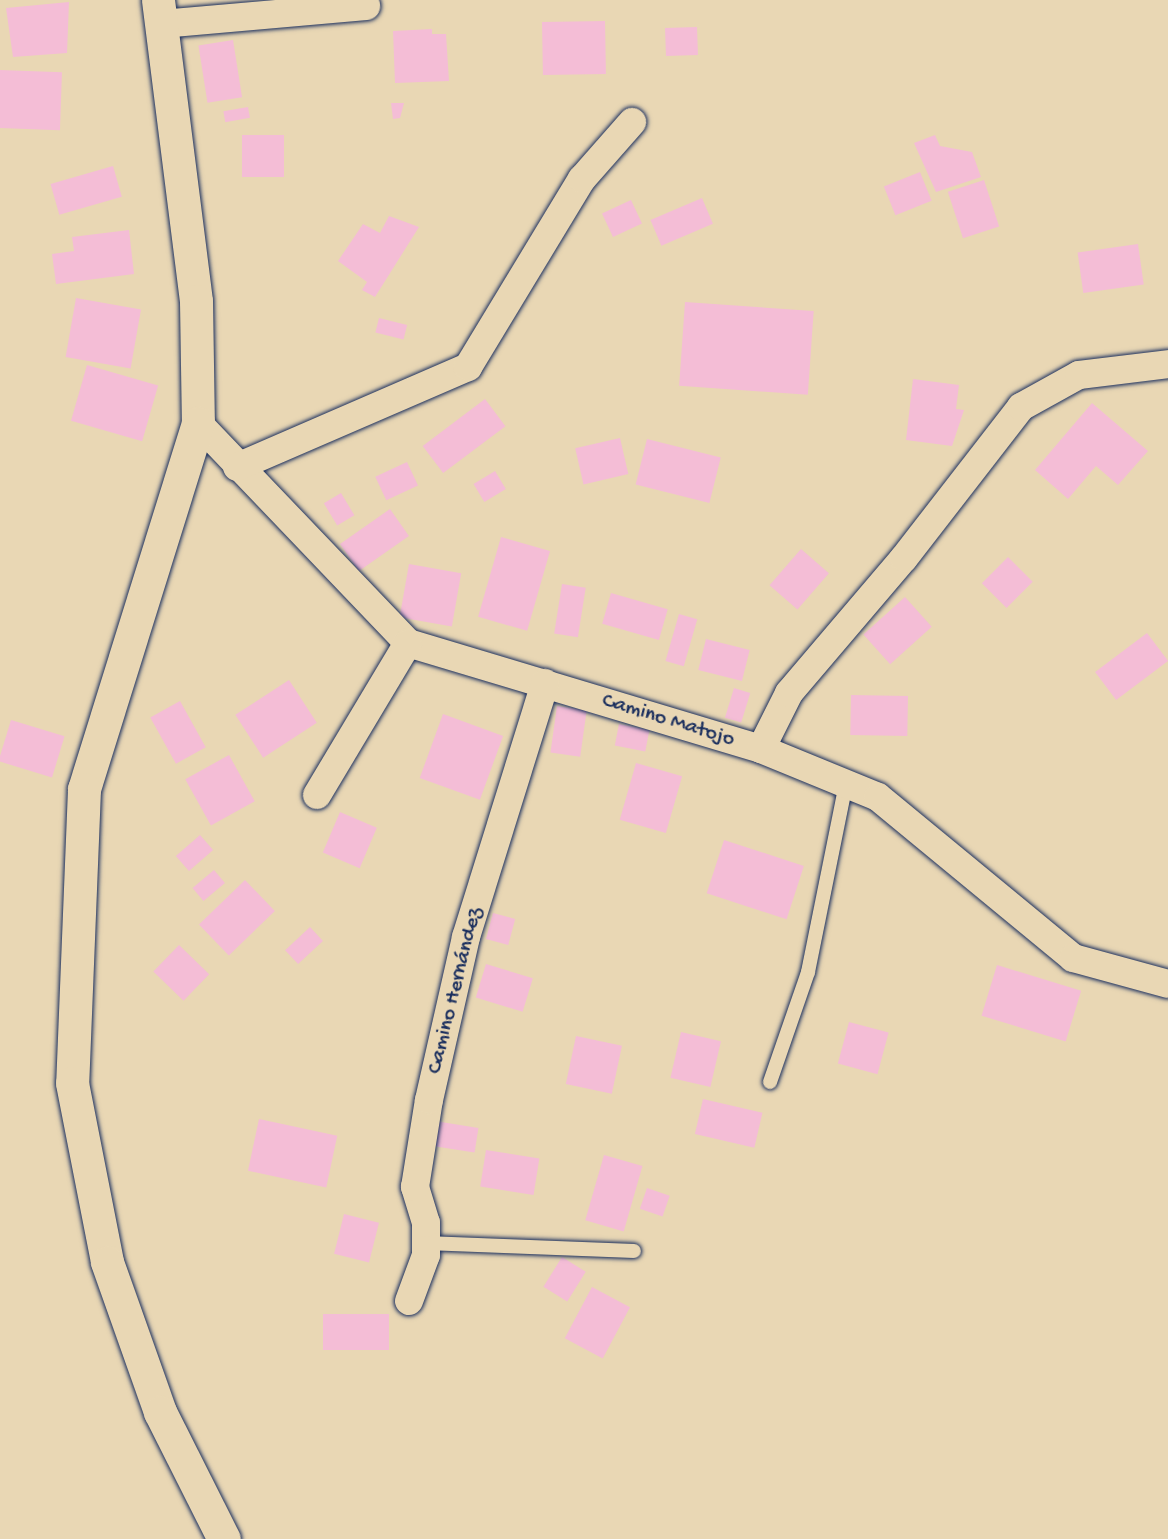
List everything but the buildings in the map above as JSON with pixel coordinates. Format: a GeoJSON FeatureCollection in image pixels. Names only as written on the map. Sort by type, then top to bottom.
{"type":"FeatureCollection","features":[{"type":"Feature","properties":{"kind":"street"},"geometry":{"type":"LineString","coordinates":[[224,1539],[160,1412],[107,1262],[72,1083],[84,789],[198,423],[196,301],[159,12],[366,6]]}},
{"type":"Feature","properties":{"kind":"street"},"geometry":{"type":"LineString","coordinates":[[237,467],[468,367],[582,179],[632,122]]}},
{"type":"Feature","properties":{"kind":"street"},"geometry":{"type":"LineString","coordinates":[[761,749],[789,693],[904,558],[1022,407],[1079,375],[1168,364]]}},
{"type":"Feature","properties":{"kind":"street","name":"Camino Matojo"},"geometry":{"type":"LineString","coordinates":[[198,423],[237,467],[408,643],[761,749],[878,797],[1074,958],[1168,984]]}},
{"type":"Feature","properties":{"kind":"street"},"geometry":{"type":"LineString","coordinates":[[317,795],[408,643]]}},
{"type":"Feature","properties":{"kind":"street","name":"Camino Hernández"},"geometry":{"type":"LineString","coordinates":[[409,1301],[426,1243],[415,1187],[429,1100],[466,937],[545,683]]}},
{"type":"Feature","properties":{"kind":"lane"},"geometry":{"type":"LineString","coordinates":[[770,1082],[808,972],[846,784]]}},
{"type":"Feature","properties":{"kind":"lane"},"geometry":{"type":"LineString","coordinates":[[426,1243],[634,1251]]}}]}
